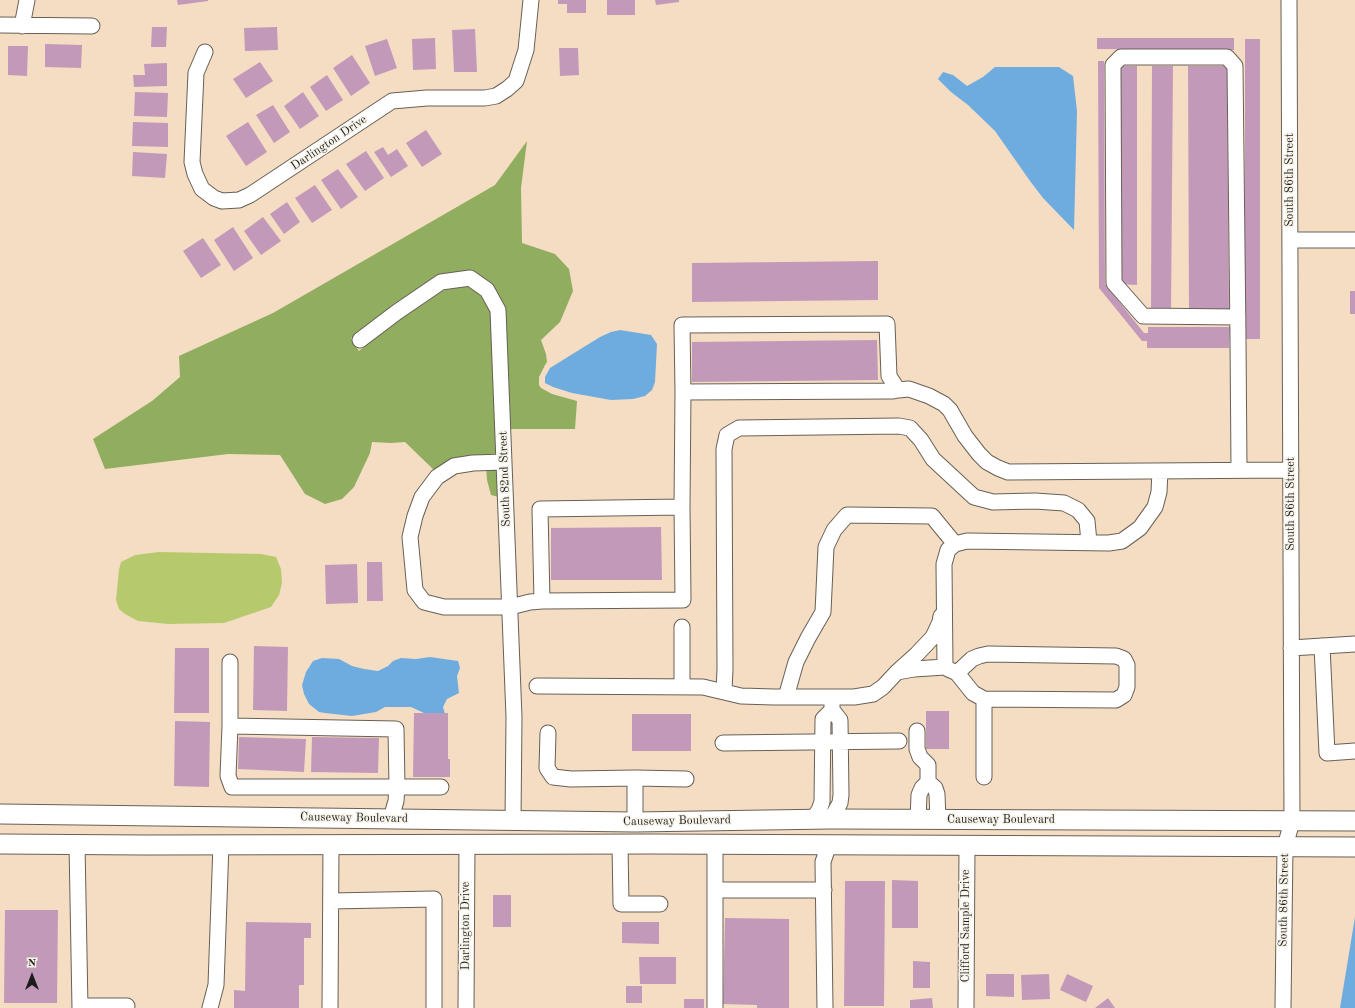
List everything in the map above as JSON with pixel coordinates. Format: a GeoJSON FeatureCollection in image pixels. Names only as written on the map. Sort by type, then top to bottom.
{"type":"FeatureCollection","features":[{"type":"Feature","properties":{"kind":"main road","name":"Causeway Boulevard"},"geometry":{"type":"LineString","coordinates":[[0,814],[635,822],[812,820],[1355,821]]}},
{"type":"Feature","properties":{"kind":"main road"},"geometry":{"type":"LineString","coordinates":[[221,844],[227,836],[238,832],[380,831],[386,827],[391,818]]}},
{"type":"Feature","properties":{"kind":"main road"},"geometry":{"type":"LineString","coordinates":[[653,844],[677,836],[702,833],[804,833],[814,830],[831,820]]}},
{"type":"Feature","properties":{"kind":"main road"},"geometry":{"type":"LineString","coordinates":[[829,844],[836,837],[846,833],[973,834],[1001,830],[1014,820]]}},
{"type":"Feature","properties":{"kind":"main road"},"geometry":{"type":"LineString","coordinates":[[467,843],[476,836],[495,833],[598,831],[635,822]]}},
{"type":"Feature","properties":{"kind":"main road","name":"Causeway Boulevard"},"geometry":{"type":"LineString","coordinates":[[0,844],[467,843],[1355,847]]}},
{"type":"Feature","properties":{"kind":"street"},"geometry":{"type":"LineString","coordinates":[[22,26],[27,0]]}},
{"type":"Feature","properties":{"kind":"street","name":"Darlington Drive"},"geometry":{"type":"LineString","coordinates":[[205,52],[196,74],[192,162],[195,174],[202,188],[214,198],[222,201],[239,200],[250,195],[392,101],[427,98],[485,98],[496,96],[507,89],[516,81],[526,50],[531,0]]}},
{"type":"Feature","properties":{"kind":"street","name":"South 86th Street"},"geometry":{"type":"LineString","coordinates":[[1283,1008],[1285,847],[1292,821],[1289,0]]}},
{"type":"Feature","properties":{"kind":"street"},"geometry":{"type":"LineString","coordinates":[[0,25],[92,26]]}},
{"type":"Feature","properties":{"kind":"street"},"geometry":{"type":"LineString","coordinates":[[1238,317],[1144,316],[1114,283],[1113,66],[1122,57],[1227,57],[1235,66],[1238,317],[1238,470]]}},
{"type":"Feature","properties":{"kind":"street"},"geometry":{"type":"LineString","coordinates":[[1290,240],[1355,240]]}},
{"type":"Feature","properties":{"kind":"street","name":"South 82nd Street"},"geometry":{"type":"LineString","coordinates":[[360,340],[396,312],[442,282],[470,278],[487,290],[498,310],[514,717],[513,821]]}},
{"type":"Feature","properties":{"kind":"street"},"geometry":{"type":"LineString","coordinates":[[504,462],[473,463],[454,466],[436,478],[422,497],[415,516],[410,537],[415,590],[424,602],[444,606],[510,606],[542,601],[683,600],[682,324],[887,324],[889,376],[898,390]]}},
{"type":"Feature","properties":{"kind":"street"},"geometry":{"type":"LineString","coordinates":[[683,392],[909,389],[929,396],[944,404],[950,410],[965,436],[979,454],[987,462],[1008,472],[1291,470]]}},
{"type":"Feature","properties":{"kind":"street"},"geometry":{"type":"LineString","coordinates":[[724,691],[724,449],[727,435],[739,428],[898,426],[910,428],[921,440],[933,459],[974,497],[993,502],[1035,501],[1064,503],[1078,510],[1087,521],[1089,542]]}},
{"type":"Feature","properties":{"kind":"street"},"geometry":{"type":"LineString","coordinates":[[897,672],[914,669],[951,670],[972,659],[988,654],[1116,656],[1124,659],[1127,665],[1127,687],[1124,695],[1116,700],[984,699],[973,693],[951,670],[944,600],[944,564],[948,550],[955,544],[967,541],[1109,543],[1122,541],[1140,528],[1155,507],[1159,492],[1160,471]]}},
{"type":"Feature","properties":{"kind":"street"},"geometry":{"type":"LineString","coordinates":[[542,601],[540,509],[682,507]]}},
{"type":"Feature","properties":{"kind":"street"},"geometry":{"type":"LineString","coordinates":[[786,697],[796,662],[808,638],[824,612],[826,547],[834,530],[847,515],[932,516],[955,544]]}},
{"type":"Feature","properties":{"kind":"street"},"geometry":{"type":"LineString","coordinates":[[537,686],[703,687],[742,696],[786,697],[832,704],[854,697],[873,694],[883,688],[897,672],[933,637],[940,622],[944,600]]}},
{"type":"Feature","properties":{"kind":"street"},"geometry":{"type":"LineString","coordinates":[[682,627],[682,687]]}},
{"type":"Feature","properties":{"kind":"street"},"geometry":{"type":"LineString","coordinates":[[1291,648],[1355,644]]}},
{"type":"Feature","properties":{"kind":"street"},"geometry":{"type":"LineString","coordinates":[[1322,646],[1327,753],[1355,751]]}},
{"type":"Feature","properties":{"kind":"street"},"geometry":{"type":"LineString","coordinates":[[230,662],[228,776],[232,787],[442,787]]}},
{"type":"Feature","properties":{"kind":"street"},"geometry":{"type":"LineString","coordinates":[[984,699],[984,777]]}},
{"type":"Feature","properties":{"kind":"street"},"geometry":{"type":"LineString","coordinates":[[831,820],[840,803],[842,795],[840,720],[832,704]]}},
{"type":"Feature","properties":{"kind":"street"},"geometry":{"type":"LineString","coordinates":[[812,820],[819,810],[822,802],[824,719],[832,704]]}},
{"type":"Feature","properties":{"kind":"street"},"geometry":{"type":"LineString","coordinates":[[230,726],[396,729],[397,787],[396,801],[391,818]]}},
{"type":"Feature","properties":{"kind":"street"},"geometry":{"type":"LineString","coordinates":[[916,731],[917,749],[920,757],[928,765],[928,782],[922,788],[919,795],[918,820]]}},
{"type":"Feature","properties":{"kind":"street"},"geometry":{"type":"LineString","coordinates":[[548,733],[547,768],[553,777],[571,779],[686,779]]}},
{"type":"Feature","properties":{"kind":"street"},"geometry":{"type":"LineString","coordinates":[[723,743],[899,741]]}},
{"type":"Feature","properties":{"kind":"street"},"geometry":{"type":"LineString","coordinates":[[635,778],[635,822]]}},
{"type":"Feature","properties":{"kind":"street"},"geometry":{"type":"LineString","coordinates":[[928,782],[937,794],[938,820]]}},
{"type":"Feature","properties":{"kind":"street","name":"Darlington Drive"},"geometry":{"type":"LineString","coordinates":[[466,1008],[467,843]]}},
{"type":"Feature","properties":{"kind":"street"},"geometry":{"type":"LineString","coordinates":[[77,844],[80,1007],[127,1006]]}},
{"type":"Feature","properties":{"kind":"street"},"geometry":{"type":"LineString","coordinates":[[210,1008],[216,985],[221,844]]}},
{"type":"Feature","properties":{"kind":"street"},"geometry":{"type":"LineString","coordinates":[[330,1008],[331,844]]}},
{"type":"Feature","properties":{"kind":"street"},"geometry":{"type":"LineString","coordinates":[[620,844],[621,904],[660,904]]}},
{"type":"Feature","properties":{"kind":"street"},"geometry":{"type":"LineString","coordinates":[[715,844],[715,1008]]}},
{"type":"Feature","properties":{"kind":"street"},"geometry":{"type":"LineString","coordinates":[[825,1008],[824,862],[829,844]]}},
{"type":"Feature","properties":{"kind":"street","name":"Clifford Sample Drive"},"geometry":{"type":"LineString","coordinates":[[966,1008],[967,845]]}},
{"type":"Feature","properties":{"kind":"street"},"geometry":{"type":"LineString","coordinates":[[715,890],[824,890]]}},
{"type":"Feature","properties":{"kind":"street"},"geometry":{"type":"LineString","coordinates":[[331,901],[434,899],[434,1008]]}},
{"type":"Feature","properties":{"kind":"green space"},"geometry":{"type":"Polygon","coordinates":[[[527,141],[521,188],[522,243],[555,254],[569,269],[573,291],[560,322],[541,340],[547,362],[539,377],[539,385],[541,388],[552,394],[577,401],[575,429],[510,429],[493,286],[474,271],[469,270],[438,275],[393,305],[351,338],[359,351],[400,318],[444,290],[468,286],[482,296],[491,312],[499,497],[491,495],[487,480],[486,466],[434,470],[405,442],[372,442],[370,453],[354,487],[342,499],[325,504],[305,494],[280,455],[228,454],[105,469],[93,439],[152,401],[180,377],[179,356],[273,313],[495,185],[527,141]]]}},
{"type":"Feature","properties":{"kind":"green space"},"geometry":{"type":"Polygon","coordinates":[[[159,552],[261,554],[276,557],[281,569],[282,583],[279,595],[271,607],[224,623],[168,624],[138,621],[119,609],[116,600],[121,562],[135,555],[159,552]]]}},
{"type":"Feature","properties":{"kind":"water"},"geometry":{"type":"Polygon","coordinates":[[[995,67],[1059,67],[1073,76],[1077,111],[1074,230],[1043,198],[995,131],[938,79],[943,72],[953,75],[967,86],[983,77],[995,67]]]}},
{"type":"Feature","properties":{"kind":"water"},"geometry":{"type":"Polygon","coordinates":[[[620,330],[651,335],[657,344],[655,382],[652,390],[645,396],[633,399],[611,400],[572,393],[545,383],[545,377],[550,368],[600,337],[620,330]]]}},
{"type":"Feature","properties":{"kind":"water"},"geometry":{"type":"Polygon","coordinates":[[[430,657],[458,661],[460,668],[457,676],[459,693],[447,699],[443,707],[445,714],[424,713],[411,707],[385,707],[376,712],[352,716],[325,713],[319,712],[309,704],[304,694],[302,685],[306,672],[313,661],[322,658],[339,659],[352,666],[378,671],[388,666],[393,661],[401,658],[416,659],[430,657]]]}},
{"type":"Feature","properties":{"kind":"water"},"geometry":{"type":"Polygon","coordinates":[[[1355,917],[1355,1008],[1340,1008],[1355,917]]]}},
{"type":"Feature","properties":{"kind":"building"},"geometry":{"type":"Polygon","coordinates":[[[177,0],[208,0],[208,1],[178,5],[177,0]]]}},
{"type":"Feature","properties":{"kind":"building"},"geometry":{"type":"Polygon","coordinates":[[[558,0],[586,0],[586,13],[567,13],[567,4],[558,4],[558,0]]]}},
{"type":"Feature","properties":{"kind":"building"},"geometry":{"type":"Polygon","coordinates":[[[607,0],[635,0],[635,15],[607,15],[607,0]]]}},
{"type":"Feature","properties":{"kind":"building"},"geometry":{"type":"Polygon","coordinates":[[[655,0],[679,0],[679,2],[656,5],[655,0]]]}},
{"type":"Feature","properties":{"kind":"building"},"geometry":{"type":"Polygon","coordinates":[[[152,27],[167,27],[166,47],[151,47],[152,27]]]}},
{"type":"Feature","properties":{"kind":"building"},"geometry":{"type":"Polygon","coordinates":[[[277,27],[278,50],[245,51],[244,28],[277,27]]]}},
{"type":"Feature","properties":{"kind":"building"},"geometry":{"type":"Polygon","coordinates":[[[475,29],[477,72],[454,72],[452,30],[475,29]]]}},
{"type":"Feature","properties":{"kind":"building"},"geometry":{"type":"Polygon","coordinates":[[[435,38],[436,69],[413,70],[412,39],[435,38]]]}},
{"type":"Feature","properties":{"kind":"building"},"geometry":{"type":"Polygon","coordinates":[[[1097,38],[1234,38],[1234,50],[1097,49],[1097,38]]]}},
{"type":"Feature","properties":{"kind":"building"},"geometry":{"type":"Polygon","coordinates":[[[387,39],[397,68],[375,76],[365,46],[387,39]]]}},
{"type":"Feature","properties":{"kind":"building"},"geometry":{"type":"Polygon","coordinates":[[[1245,39],[1260,39],[1260,339],[1245,339],[1245,39]]]}},
{"type":"Feature","properties":{"kind":"building"},"geometry":{"type":"Polygon","coordinates":[[[45,44],[82,45],[81,68],[45,67],[45,44]]]}},
{"type":"Feature","properties":{"kind":"building"},"geometry":{"type":"Polygon","coordinates":[[[8,46],[28,46],[27,76],[8,75],[8,46]]]}},
{"type":"Feature","properties":{"kind":"building"},"geometry":{"type":"Polygon","coordinates":[[[559,48],[578,48],[579,75],[560,76],[559,48]]]}},
{"type":"Feature","properties":{"kind":"building"},"geometry":{"type":"Polygon","coordinates":[[[352,55],[370,83],[351,96],[333,68],[352,55]]]}},
{"type":"Feature","properties":{"kind":"building"},"geometry":{"type":"Polygon","coordinates":[[[1098,61],[1104,61],[1105,284],[1144,333],[1148,333],[1148,327],[1230,327],[1229,348],[1147,348],[1147,341],[1142,341],[1099,288],[1098,61]]]}},
{"type":"Feature","properties":{"kind":"building"},"geometry":{"type":"Polygon","coordinates":[[[260,62],[273,81],[246,98],[233,79],[260,62]]]}},
{"type":"Feature","properties":{"kind":"building"},"geometry":{"type":"Polygon","coordinates":[[[167,63],[167,86],[134,87],[133,75],[145,75],[144,64],[167,63]]]}},
{"type":"Feature","properties":{"kind":"building"},"geometry":{"type":"Polygon","coordinates":[[[1120,66],[1137,66],[1137,285],[1120,284],[1120,66]]]}},
{"type":"Feature","properties":{"kind":"building"},"geometry":{"type":"Polygon","coordinates":[[[1152,66],[1173,66],[1171,313],[1151,313],[1152,66]]]}},
{"type":"Feature","properties":{"kind":"building"},"geometry":{"type":"Polygon","coordinates":[[[1188,66],[1227,66],[1229,313],[1189,313],[1188,66]]]}},
{"type":"Feature","properties":{"kind":"building"},"geometry":{"type":"Polygon","coordinates":[[[327,75],[343,100],[326,111],[310,87],[327,75]]]}},
{"type":"Feature","properties":{"kind":"building"},"geometry":{"type":"Polygon","coordinates":[[[135,92],[168,93],[167,117],[134,116],[135,92]]]}},
{"type":"Feature","properties":{"kind":"building"},"geometry":{"type":"Polygon","coordinates":[[[303,92],[319,116],[300,129],[284,106],[303,92]]]}},
{"type":"Feature","properties":{"kind":"building"},"geometry":{"type":"Polygon","coordinates":[[[273,105],[290,132],[274,143],[256,115],[273,105]]]}},
{"type":"Feature","properties":{"kind":"building"},"geometry":{"type":"Polygon","coordinates":[[[133,122],[168,123],[168,147],[132,146],[133,122]]]}},
{"type":"Feature","properties":{"kind":"building"},"geometry":{"type":"Polygon","coordinates":[[[248,122],[267,152],[246,166],[226,136],[248,122]]]}},
{"type":"Feature","properties":{"kind":"building"},"geometry":{"type":"Polygon","coordinates":[[[426,130],[442,154],[422,167],[406,143],[426,130]]]}},
{"type":"Feature","properties":{"kind":"building"},"geometry":{"type":"Polygon","coordinates":[[[383,147],[388,155],[397,149],[408,166],[391,177],[374,152],[383,147]]]}},
{"type":"Feature","properties":{"kind":"building"},"geometry":{"type":"Polygon","coordinates":[[[366,151],[384,178],[365,191],[346,164],[366,151]]]}},
{"type":"Feature","properties":{"kind":"building"},"geometry":{"type":"Polygon","coordinates":[[[133,152],[167,154],[165,178],[132,176],[133,152]]]}},
{"type":"Feature","properties":{"kind":"building"},"geometry":{"type":"Polygon","coordinates":[[[338,169],[358,197],[341,209],[321,180],[338,169]]]}},
{"type":"Feature","properties":{"kind":"building"},"geometry":{"type":"Polygon","coordinates":[[[315,185],[332,210],[312,223],[295,198],[315,185]]]}},
{"type":"Feature","properties":{"kind":"building"},"geometry":{"type":"Polygon","coordinates":[[[287,202],[300,222],[284,234],[270,214],[287,202]]]}},
{"type":"Feature","properties":{"kind":"building"},"geometry":{"type":"Polygon","coordinates":[[[263,217],[281,241],[261,255],[244,231],[263,217]]]}},
{"type":"Feature","properties":{"kind":"building"},"geometry":{"type":"Polygon","coordinates":[[[233,227],[253,258],[234,271],[214,240],[233,227]]]}},
{"type":"Feature","properties":{"kind":"building"},"geometry":{"type":"Polygon","coordinates":[[[203,238],[221,265],[201,278],[183,251],[203,238]]]}},
{"type":"Feature","properties":{"kind":"building"},"geometry":{"type":"Polygon","coordinates":[[[878,261],[878,300],[692,302],[692,263],[878,261]]]}},
{"type":"Feature","properties":{"kind":"building"},"geometry":{"type":"Polygon","coordinates":[[[1350,291],[1355,291],[1355,314],[1350,314],[1350,291]]]}},
{"type":"Feature","properties":{"kind":"building"},"geometry":{"type":"Polygon","coordinates":[[[877,340],[878,380],[692,382],[692,342],[877,340]]]}},
{"type":"Feature","properties":{"kind":"building"},"geometry":{"type":"Polygon","coordinates":[[[661,527],[662,580],[551,580],[551,528],[661,527]]]}},
{"type":"Feature","properties":{"kind":"building"},"geometry":{"type":"Polygon","coordinates":[[[367,562],[382,562],[383,601],[367,601],[367,562]]]}},
{"type":"Feature","properties":{"kind":"building"},"geometry":{"type":"Polygon","coordinates":[[[357,564],[358,603],[326,604],[325,565],[357,564]]]}},
{"type":"Feature","properties":{"kind":"building"},"geometry":{"type":"Polygon","coordinates":[[[254,646],[288,647],[287,711],[253,710],[254,646]]]}},
{"type":"Feature","properties":{"kind":"building"},"geometry":{"type":"Polygon","coordinates":[[[175,648],[209,648],[209,713],[174,713],[175,648]]]}},
{"type":"Feature","properties":{"kind":"building"},"geometry":{"type":"Polygon","coordinates":[[[926,711],[949,711],[949,749],[926,749],[926,711]]]}},
{"type":"Feature","properties":{"kind":"building"},"geometry":{"type":"Polygon","coordinates":[[[414,713],[448,713],[448,759],[450,759],[450,777],[413,777],[414,713]]]}},
{"type":"Feature","properties":{"kind":"building"},"geometry":{"type":"Polygon","coordinates":[[[632,714],[691,714],[691,751],[632,751],[632,714]]]}},
{"type":"Feature","properties":{"kind":"building"},"geometry":{"type":"Polygon","coordinates":[[[175,721],[210,722],[209,787],[174,786],[175,721]]]}},
{"type":"Feature","properties":{"kind":"building"},"geometry":{"type":"Polygon","coordinates":[[[239,737],[306,739],[304,772],[238,769],[239,737]]]}},
{"type":"Feature","properties":{"kind":"building"},"geometry":{"type":"Polygon","coordinates":[[[312,737],[379,738],[378,773],[311,772],[312,737]]]}},
{"type":"Feature","properties":{"kind":"building"},"geometry":{"type":"Polygon","coordinates":[[[892,880],[918,881],[918,928],[892,928],[892,880]]]}},
{"type":"Feature","properties":{"kind":"building"},"geometry":{"type":"Polygon","coordinates":[[[845,881],[885,881],[884,1006],[844,1006],[845,881]]]}},
{"type":"Feature","properties":{"kind":"building"},"geometry":{"type":"Polygon","coordinates":[[[493,895],[511,895],[511,927],[493,927],[493,895]]]}},
{"type":"Feature","properties":{"kind":"building"},"geometry":{"type":"Polygon","coordinates":[[[5,910],[58,910],[57,1003],[4,1003],[5,910]]]}},
{"type":"Feature","properties":{"kind":"building"},"geometry":{"type":"Polygon","coordinates":[[[725,918],[789,919],[789,1008],[757,1008],[757,1005],[723,1004],[725,918]]]}},
{"type":"Feature","properties":{"kind":"building"},"geometry":{"type":"Polygon","coordinates":[[[246,922],[311,923],[311,938],[304,938],[304,985],[299,985],[299,1008],[234,1008],[234,990],[245,991],[246,922]]]}},
{"type":"Feature","properties":{"kind":"building"},"geometry":{"type":"Polygon","coordinates":[[[622,922],[659,922],[659,944],[622,943],[622,922]]]}},
{"type":"Feature","properties":{"kind":"building"},"geometry":{"type":"Polygon","coordinates":[[[639,957],[676,957],[676,984],[640,984],[639,957]]]}},
{"type":"Feature","properties":{"kind":"building"},"geometry":{"type":"Polygon","coordinates":[[[913,961],[930,962],[930,988],[913,988],[913,961]]]}},
{"type":"Feature","properties":{"kind":"building"},"geometry":{"type":"Polygon","coordinates":[[[986,974],[1014,974],[1014,997],[986,996],[986,974]]]}},
{"type":"Feature","properties":{"kind":"building"},"geometry":{"type":"Polygon","coordinates":[[[1049,974],[1050,999],[1022,1000],[1021,975],[1049,974]]]}},
{"type":"Feature","properties":{"kind":"building"},"geometry":{"type":"Polygon","coordinates":[[[1067,974],[1093,986],[1086,1002],[1060,990],[1067,974]]]}},
{"type":"Feature","properties":{"kind":"building"},"geometry":{"type":"Polygon","coordinates":[[[626,986],[642,986],[642,1003],[626,1003],[626,986]]]}},
{"type":"Feature","properties":{"kind":"building"},"geometry":{"type":"Polygon","coordinates":[[[932,998],[933,1008],[910,1008],[910,1000],[932,998]]]}},
{"type":"Feature","properties":{"kind":"building"},"geometry":{"type":"Polygon","coordinates":[[[1108,998],[1115,1008],[1095,1008],[1108,998]]]}},
{"type":"Feature","properties":{"kind":"building"},"geometry":{"type":"Polygon","coordinates":[[[684,999],[704,999],[704,1008],[684,1008],[684,999]]]}}]}
